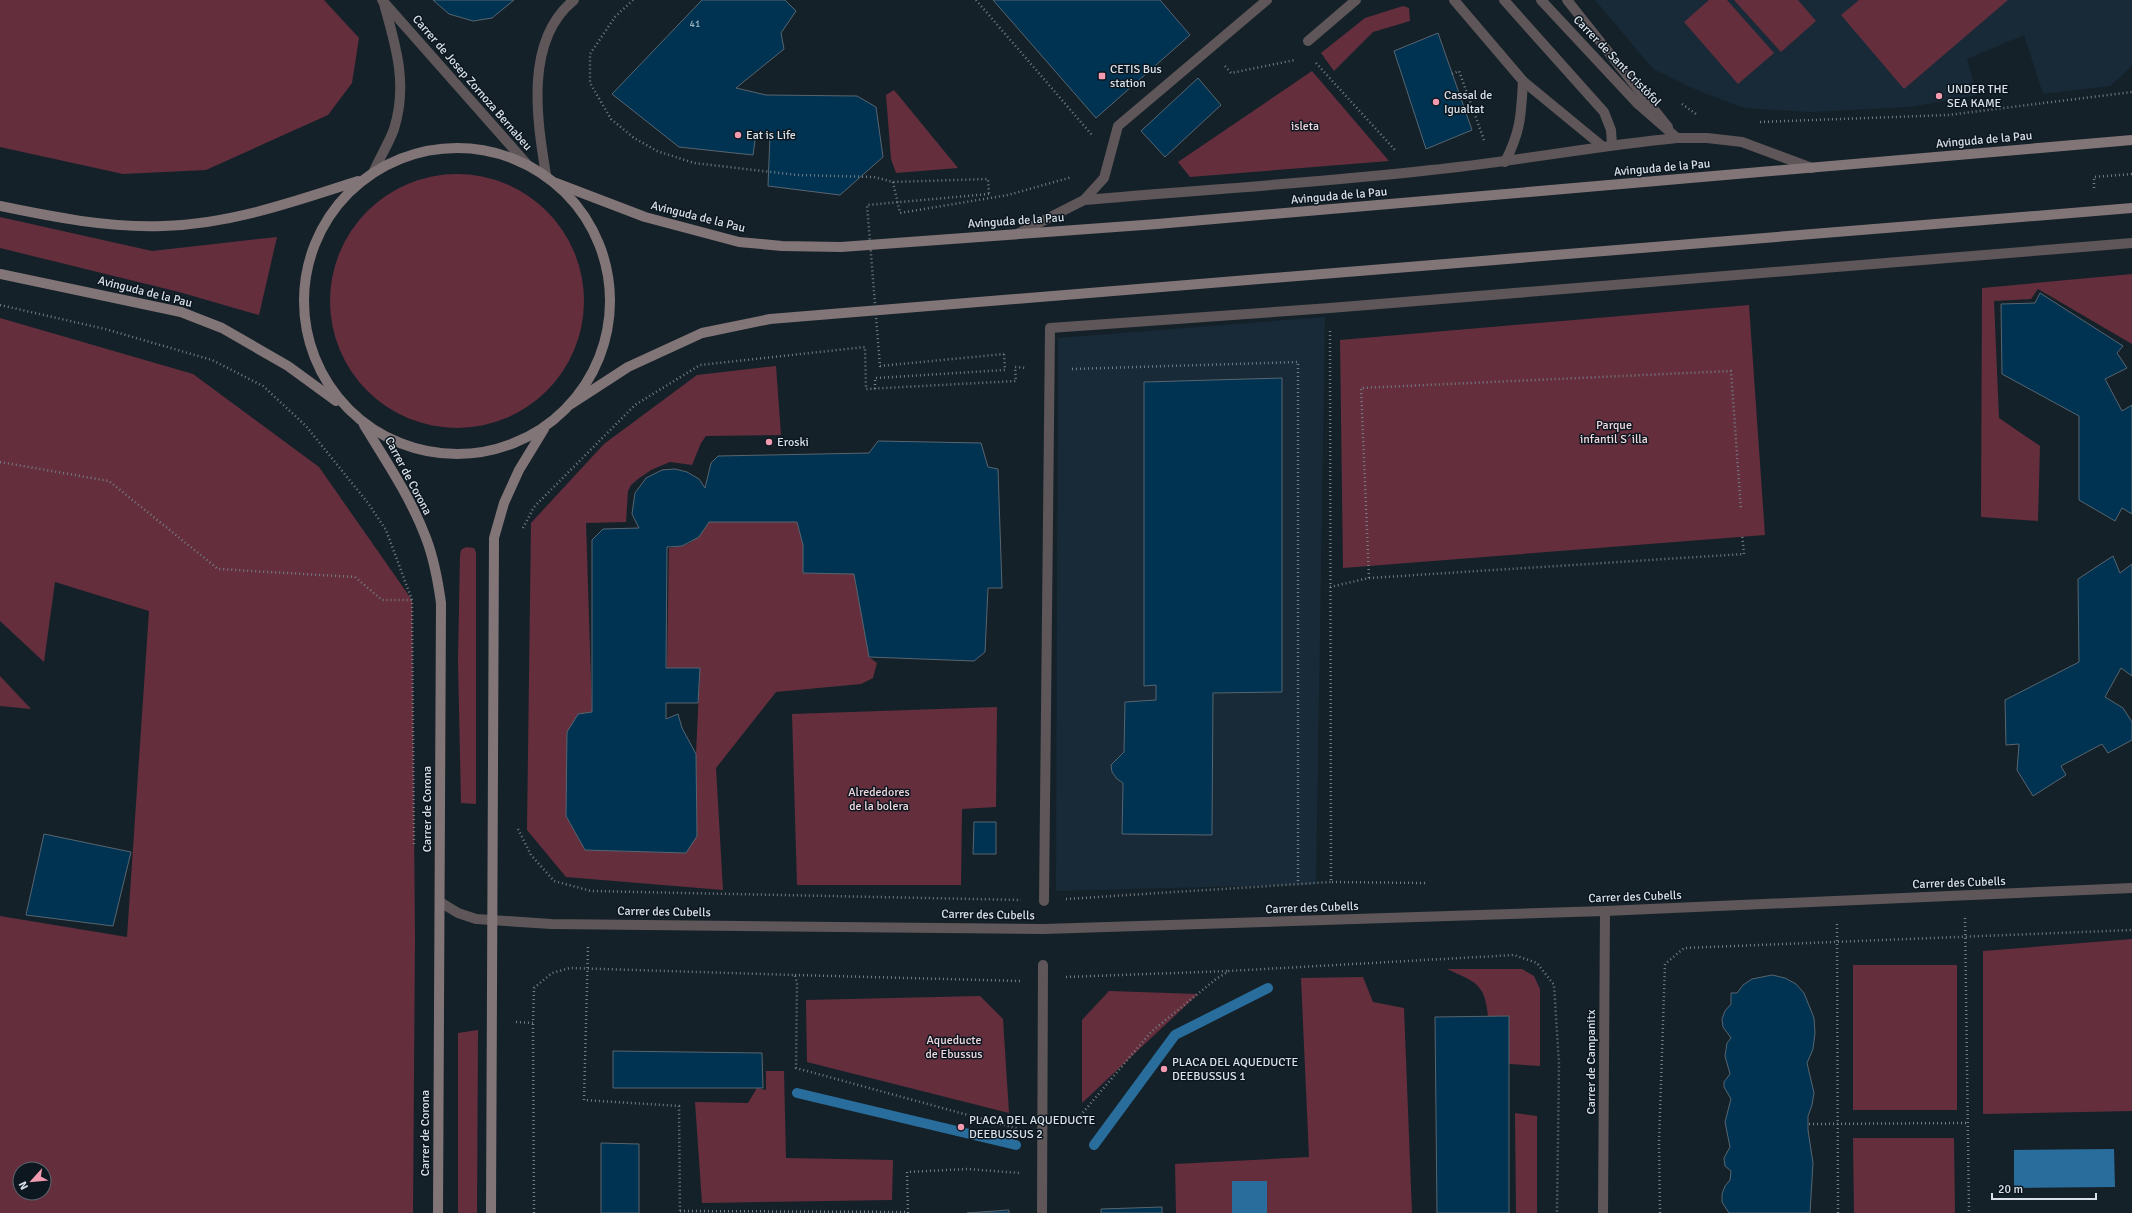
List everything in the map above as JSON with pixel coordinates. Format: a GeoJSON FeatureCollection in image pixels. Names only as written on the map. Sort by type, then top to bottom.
{"type":"FeatureCollection","features":[{"type":"Feature","properties":{"kind":"main road","name":"Avinguda de la Pau"},"geometry":{"type":"LineString","coordinates":[[556,183],[645,217],[738,242],[782,246],[841,247],[1181,222],[2132,140]]}},
{"type":"Feature","properties":{"kind":"main road"},"geometry":{"type":"LineString","coordinates":[[571,404],[592,376],[605,343],[611,308],[608,273],[598,239],[580,209],[556,183],[526,163],[501,153],[475,148],[448,147],[423,150],[397,159],[374,171],[360,181],[336,204],[319,232],[308,263],[303,296],[306,329],[316,360],[332,390],[363,423],[391,440],[421,450],[453,455],[491,450],[516,443],[544,428],[571,404],[628,366],[702,332],[770,319],[2132,208]]}},
{"type":"Feature","properties":{"kind":"main road"},"geometry":{"type":"LineString","coordinates":[[0,206],[70,219],[120,226],[163,226],[244,215],[290,203],[360,181]]}},
{"type":"Feature","properties":{"kind":"main road","name":"Avinguda de la Pau"},"geometry":{"type":"LineString","coordinates":[[0,274],[125,299],[188,314],[222,328],[288,366],[354,414]]}},
{"type":"Feature","properties":{"kind":"main road","name":"Carrer de Corona"},"geometry":{"type":"LineString","coordinates":[[363,423],[389,466],[425,537],[436,572],[441,603],[438,1213]]}},
{"type":"Feature","properties":{"kind":"main road"},"geometry":{"type":"LineString","coordinates":[[491,1213],[494,538],[504,503],[519,470],[544,428]]}},
{"type":"Feature","properties":{"kind":"street"},"geometry":{"type":"LineString","coordinates":[[546,175],[537,98],[540,68],[548,31],[574,0]]}},
{"type":"Feature","properties":{"kind":"street"},"geometry":{"type":"LineString","coordinates":[[1017,234],[1084,200],[1104,178],[1118,126],[1267,0]]}},
{"type":"Feature","properties":{"kind":"street"},"geometry":{"type":"LineString","coordinates":[[1308,42],[1356,0]]}},
{"type":"Feature","properties":{"kind":"street"},"geometry":{"type":"LineString","coordinates":[[1454,0],[1523,81],[1607,145]]}},
{"type":"Feature","properties":{"kind":"street"},"geometry":{"type":"LineString","coordinates":[[1504,0],[1604,112],[1611,130],[1607,145]]}},
{"type":"Feature","properties":{"kind":"street","name":"Carrer de Sant Cristòfol"},"geometry":{"type":"LineString","coordinates":[[1541,0],[1638,104],[1677,138]]}},
{"type":"Feature","properties":{"kind":"street"},"geometry":{"type":"LineString","coordinates":[[1567,0],[1677,138]]}},
{"type":"Feature","properties":{"kind":"street","name":"Carrer de Josep Zornoza Bernabeu"},"geometry":{"type":"LineString","coordinates":[[383,1],[526,163]]}},
{"type":"Feature","properties":{"kind":"street","name":"Carrer de Josep Zornoza Bernabeu"},"geometry":{"type":"LineString","coordinates":[[374,171],[394,130],[399,103],[399,58],[383,1]]}},
{"type":"Feature","properties":{"kind":"street"},"geometry":{"type":"LineString","coordinates":[[1505,162],[1516,140],[1520,120],[1523,81]]}},
{"type":"Feature","properties":{"kind":"street"},"geometry":{"type":"LineString","coordinates":[[1084,200],[1429,171],[1505,162],[1607,145],[1677,138],[1707,138],[1742,142],[1812,168]]}},
{"type":"Feature","properties":{"kind":"street"},"geometry":{"type":"LineString","coordinates":[[1044,901],[1050,328],[1330,308],[2132,243]]}},
{"type":"Feature","properties":{"kind":"street","name":"Carrer des Cubells"},"geometry":{"type":"LineString","coordinates":[[440,902],[458,913],[476,919],[492,920],[588,924],[1044,929],[1605,911],[2132,888]]}},
{"type":"Feature","properties":{"kind":"street","name":"Carrer de Campanitx"},"geometry":{"type":"LineString","coordinates":[[1604,1213],[1605,911]]}},
{"type":"Feature","properties":{"kind":"street"},"geometry":{"type":"LineString","coordinates":[[1042,1213],[1043,964]]}},
{"type":"Feature","properties":{"kind":"path"},"geometry":{"type":"LineString","coordinates":[[633,0],[614,17],[590,54],[590,83],[611,119],[634,138],[657,151],[694,163],[797,175],[874,177],[892,182],[988,180],[989,194],[867,205],[880,366],[1004,354],[1005,370],[902,375],[875,378],[875,388]]}},
{"type":"Feature","properties":{"kind":"path"},"geometry":{"type":"LineString","coordinates":[[976,0],[1094,137]]}},
{"type":"Feature","properties":{"kind":"path"},"geometry":{"type":"LineString","coordinates":[[1310,57],[1400,155]]}},
{"type":"Feature","properties":{"kind":"path"},"geometry":{"type":"LineString","coordinates":[[1231,73],[1296,60]]}},
{"type":"Feature","properties":{"kind":"path"},"geometry":{"type":"LineString","coordinates":[[1452,74],[1459,71],[1486,144],[1516,140]]}},
{"type":"Feature","properties":{"kind":"path"},"geometry":{"type":"LineString","coordinates":[[1759,122],[1948,115],[2132,92]]}},
{"type":"Feature","properties":{"kind":"path"},"geometry":{"type":"LineString","coordinates":[[1679,102],[1698,115]]}},
{"type":"Feature","properties":{"kind":"path"},"geometry":{"type":"LineString","coordinates":[[892,182],[900,213],[1008,196],[1074,176]]}},
{"type":"Feature","properties":{"kind":"path"},"geometry":{"type":"LineString","coordinates":[[0,305],[105,329],[212,360],[263,386],[306,426],[368,503],[386,530],[412,600]]}},
{"type":"Feature","properties":{"kind":"path"},"geometry":{"type":"LineString","coordinates":[[1330,308],[1331,882]]}},
{"type":"Feature","properties":{"kind":"path"},"geometry":{"type":"LineString","coordinates":[[521,532],[534,508],[635,404],[700,365],[865,347],[866,389],[1016,381],[1016,367],[1050,370],[1298,362],[1298,884]]}},
{"type":"Feature","properties":{"kind":"path"},"geometry":{"type":"LineString","coordinates":[[1369,578],[1361,388],[1731,371],[1741,510]]}},
{"type":"Feature","properties":{"kind":"path"},"geometry":{"type":"LineString","coordinates":[[0,462],[109,482],[218,569],[355,576],[382,600],[412,600],[441,603]]}},
{"type":"Feature","properties":{"kind":"path"},"geometry":{"type":"LineString","coordinates":[[1330,587],[1369,578],[1744,554],[1742,534]]}},
{"type":"Feature","properties":{"kind":"path"},"geometry":{"type":"LineString","coordinates":[[515,825],[531,855],[554,881],[590,891],[1044,901],[1331,882],[1426,883]]}},
{"type":"Feature","properties":{"kind":"path"},"geometry":{"type":"LineString","coordinates":[[1965,895],[1969,1213]]}},
{"type":"Feature","properties":{"kind":"path"},"geometry":{"type":"LineString","coordinates":[[1837,901],[1838,1213]]}},
{"type":"Feature","properties":{"kind":"path"},"geometry":{"type":"LineString","coordinates":[[588,924],[584,1100],[679,1106],[680,1212],[908,1213],[907,1172],[967,1169],[1042,1173]]}},
{"type":"Feature","properties":{"kind":"path"},"geometry":{"type":"LineString","coordinates":[[1660,1213],[1660,1142],[1665,964],[1684,948],[2132,930]]}},
{"type":"Feature","properties":{"kind":"path"},"geometry":{"type":"LineString","coordinates":[[534,1213],[534,988],[552,973],[570,968],[1037,981],[1044,978],[1229,971],[1514,956],[1537,963],[1554,985],[1559,1064],[1557,1213]]}},
{"type":"Feature","properties":{"kind":"path"},"geometry":{"type":"LineString","coordinates":[[795,975],[797,984],[796,1068],[1042,1135],[1080,1116],[1151,1032],[1216,979],[1229,971]]}},
{"type":"Feature","properties":{"kind":"path"},"geometry":{"type":"LineString","coordinates":[[513,1022],[533,1023]]}},
{"type":"Feature","properties":{"kind":"path"},"geometry":{"type":"LineString","coordinates":[[1809,1124],[1968,1123]]}},
{"type":"Feature","properties":{"kind":"shaded area"},"geometry":{"type":"Polygon","coordinates":[[[1595,0],[2132,0],[2132,66],[2110,86],[2043,94],[2024,35],[1967,59],[1977,95],[1910,107],[1811,112],[1744,108],[1701,92],[1653,69],[1595,0]]]}},
{"type":"Feature","properties":{"kind":"shaded area"},"geometry":{"type":"Polygon","coordinates":[[[1325,317],[1316,884],[1056,891],[1058,338],[1325,317]]]}},
{"type":"Feature","properties":{"kind":"green space"},"geometry":{"type":"Polygon","coordinates":[[[0,0],[324,0],[359,38],[352,83],[328,115],[206,170],[123,174],[0,147],[0,0]]]}},
{"type":"Feature","properties":{"kind":"green space"},"geometry":{"type":"Polygon","coordinates":[[[1709,0],[1727,0],[1774,53],[1738,84],[1684,22],[1709,0]]]}},
{"type":"Feature","properties":{"kind":"green space"},"geometry":{"type":"Polygon","coordinates":[[[1734,0],[1798,0],[1816,21],[1781,52],[1734,0]]]}},
{"type":"Feature","properties":{"kind":"green space"},"geometry":{"type":"Polygon","coordinates":[[[1859,0],[2008,0],[1904,89],[1841,15],[1859,0]]]}},
{"type":"Feature","properties":{"kind":"green space"},"geometry":{"type":"Polygon","coordinates":[[[1403,6],[1409,8],[1410,21],[1373,32],[1334,71],[1321,53],[1365,18],[1403,6]]]}},
{"type":"Feature","properties":{"kind":"green space","name":"isleta"},"geometry":{"type":"Polygon","coordinates":[[[1312,71],[1389,161],[1190,177],[1178,162],[1312,71]]]}},
{"type":"Feature","properties":{"kind":"green space"},"geometry":{"type":"Polygon","coordinates":[[[894,90],[958,168],[896,173],[891,159],[886,95],[894,90]]]}},
{"type":"Feature","properties":{"kind":"green space"},"geometry":{"type":"Polygon","coordinates":[[[457,174],[482,177],[506,184],[517,189],[547,211],[569,241],[574,252],[581,276],[584,301],[581,326],[574,350],[569,361],[547,391],[517,413],[506,418],[482,425],[457,428],[432,425],[408,418],[397,413],[367,391],[345,361],[340,350],[333,326],[330,301],[333,276],[340,252],[345,241],[367,211],[397,189],[408,184],[432,177],[457,174]]]}},
{"type":"Feature","properties":{"kind":"green space"},"geometry":{"type":"Polygon","coordinates":[[[0,217],[152,251],[277,237],[259,315],[179,292],[0,248],[0,217]]]}},
{"type":"Feature","properties":{"kind":"green space"},"geometry":{"type":"Polygon","coordinates":[[[2132,274],[2132,344],[2038,289],[2031,299],[1994,301],[1999,418],[2040,446],[2038,521],[1981,517],[1982,288],[2132,274]]]}},
{"type":"Feature","properties":{"kind":"green space","name":"Parque infantil S´illa"},"geometry":{"type":"Polygon","coordinates":[[[1749,305],[1765,535],[1343,568],[1340,340],[1749,305]]]}},
{"type":"Feature","properties":{"kind":"green space"},"geometry":{"type":"Polygon","coordinates":[[[0,318],[193,374],[319,467],[412,600],[415,936],[413,1213],[0,1213],[0,916],[127,937],[149,611],[55,582],[44,662],[0,621],[0,318]]]}},
{"type":"Feature","properties":{"kind":"green space"},"geometry":{"type":"Polygon","coordinates":[[[776,366],[781,435],[706,436],[701,443],[692,465],[670,462],[651,470],[631,485],[628,491],[626,522],[586,523],[592,712],[566,816],[585,850],[686,853],[697,836],[696,754],[700,668],[667,668],[669,548],[683,546],[693,541],[709,522],[797,522],[803,545],[803,573],[854,574],[869,657],[877,663],[873,678],[861,684],[776,692],[716,768],[723,890],[566,877],[527,830],[531,523],[604,444],[697,375],[776,366]]]}},
{"type":"Feature","properties":{"kind":"green space"},"geometry":{"type":"Polygon","coordinates":[[[466,547],[474,548],[476,552],[476,804],[461,803],[458,660],[460,556],[461,550],[466,547]]]}},
{"type":"Feature","properties":{"kind":"green space"},"geometry":{"type":"Polygon","coordinates":[[[0,676],[31,709],[0,706],[0,676]]]}},
{"type":"Feature","properties":{"kind":"green space","name":"Alrededores de la bolera"},"geometry":{"type":"Polygon","coordinates":[[[997,707],[996,807],[962,809],[961,885],[797,885],[792,714],[997,707]]]}},
{"type":"Feature","properties":{"kind":"green space"},"geometry":{"type":"Polygon","coordinates":[[[2132,939],[2132,1111],[1983,1114],[1983,951],[2132,939]]]}},
{"type":"Feature","properties":{"kind":"green space"},"geometry":{"type":"Polygon","coordinates":[[[1853,965],[1957,965],[1957,1110],[1853,1110],[1853,965]]]}},
{"type":"Feature","properties":{"kind":"green space"},"geometry":{"type":"Polygon","coordinates":[[[1447,969],[1522,969],[1534,976],[1540,989],[1540,1066],[1509,1064],[1509,1016],[1488,1016],[1487,1005],[1481,990],[1477,985],[1465,977],[1447,969]]]}},
{"type":"Feature","properties":{"kind":"green space"},"geometry":{"type":"Polygon","coordinates":[[[1363,977],[1373,1002],[1404,1008],[1412,1213],[1176,1213],[1175,1164],[1309,1157],[1301,978],[1363,977]]]}},
{"type":"Feature","properties":{"kind":"green space"},"geometry":{"type":"Polygon","coordinates":[[[1109,991],[1198,994],[1082,1103],[1082,1020],[1109,991]]]}},
{"type":"Feature","properties":{"kind":"green space","name":"Aqueducte de Ebussus"},"geometry":{"type":"Polygon","coordinates":[[[980,996],[1003,1019],[1009,1113],[807,1062],[806,1000],[980,996]]]}},
{"type":"Feature","properties":{"kind":"green space"},"geometry":{"type":"Polygon","coordinates":[[[478,1030],[477,1213],[458,1213],[458,1033],[478,1030]]]}},
{"type":"Feature","properties":{"kind":"green space"},"geometry":{"type":"Polygon","coordinates":[[[766,1071],[784,1071],[786,1158],[893,1160],[892,1200],[702,1203],[695,1102],[748,1103],[757,1088],[766,1090],[766,1071]]]}},
{"type":"Feature","properties":{"kind":"green space"},"geometry":{"type":"Polygon","coordinates":[[[1515,1113],[1537,1116],[1537,1213],[1516,1213],[1515,1113]]]}},
{"type":"Feature","properties":{"kind":"green space"},"geometry":{"type":"Polygon","coordinates":[[[1853,1138],[1954,1138],[1955,1213],[1854,1213],[1853,1138]]]}},
{"type":"Feature","properties":{"kind":"water"},"geometry":{"type":"Polygon","coordinates":[[[2114,1149],[2115,1187],[2014,1188],[2014,1150],[2114,1149]]]}},
{"type":"Feature","properties":{"kind":"water"},"geometry":{"type":"Polygon","coordinates":[[[1232,1181],[1267,1181],[1267,1213],[1232,1213],[1232,1181]]]}},
{"type":"Feature","properties":{"kind":"building"},"geometry":{"type":"Polygon","coordinates":[[[433,0],[514,0],[492,18],[473,21],[449,14],[433,0]]]}},
{"type":"Feature","properties":{"kind":"building"},"geometry":{"type":"Polygon","coordinates":[[[702,0],[785,0],[796,11],[781,33],[784,49],[736,88],[766,95],[857,96],[876,107],[883,157],[840,195],[768,186],[770,135],[756,133],[753,155],[679,147],[612,94],[702,0]]]}},
{"type":"Feature","properties":{"kind":"building","name":"CETIS Bus station"},"geometry":{"type":"Polygon","coordinates":[[[993,0],[1160,0],[1190,35],[1096,118],[993,0]]]}},
{"type":"Feature","properties":{"kind":"building","name":"Cassal de Igualtat"},"geometry":{"type":"Polygon","coordinates":[[[1438,33],[1472,130],[1426,149],[1394,51],[1438,33]]]}},
{"type":"Feature","properties":{"kind":"building"},"geometry":{"type":"Polygon","coordinates":[[[1198,78],[1221,105],[1165,157],[1141,131],[1198,78]]]}},
{"type":"Feature","properties":{"kind":"building"},"geometry":{"type":"Polygon","coordinates":[[[2040,293],[2123,346],[2117,353],[2127,368],[2105,379],[2122,411],[2132,405],[2132,514],[2122,508],[2115,521],[2079,500],[2079,416],[2002,374],[2001,304],[2035,303],[2040,293]]]}},
{"type":"Feature","properties":{"kind":"building"},"geometry":{"type":"Polygon","coordinates":[[[1282,378],[1282,692],[1213,693],[1212,835],[1122,834],[1123,783],[1117,779],[1112,772],[1111,765],[1124,752],[1125,702],[1156,700],[1156,685],[1144,686],[1144,382],[1282,378]]]}},
{"type":"Feature","properties":{"kind":"building"},"geometry":{"type":"Polygon","coordinates":[[[878,441],[981,443],[988,467],[998,469],[1002,588],[988,588],[985,652],[974,661],[869,657],[854,574],[803,573],[803,545],[797,522],[709,522],[699,537],[682,546],[667,547],[666,668],[700,668],[698,703],[666,703],[666,719],[678,714],[682,728],[696,754],[697,836],[686,853],[585,850],[566,816],[567,732],[578,714],[592,712],[592,540],[603,529],[639,528],[632,514],[635,493],[646,478],[662,470],[675,469],[687,472],[699,479],[705,488],[711,463],[718,456],[869,453],[878,441]]]}},
{"type":"Feature","properties":{"kind":"building"},"geometry":{"type":"Polygon","coordinates":[[[2113,556],[2120,573],[2132,564],[2132,676],[2121,668],[2105,697],[2123,708],[2132,722],[2132,740],[2108,753],[2102,744],[2061,766],[2066,775],[2033,796],[2017,770],[2019,744],[2006,745],[2005,700],[2079,662],[2078,579],[2113,556]]]}},
{"type":"Feature","properties":{"kind":"building"},"geometry":{"type":"Polygon","coordinates":[[[974,822],[996,822],[996,854],[973,854],[974,822]]]}},
{"type":"Feature","properties":{"kind":"building"},"geometry":{"type":"Polygon","coordinates":[[[44,834],[131,852],[113,926],[26,915],[44,834]]]}},
{"type":"Feature","properties":{"kind":"building"},"geometry":{"type":"Polygon","coordinates":[[[1772,975],[1785,978],[1796,984],[1804,993],[1814,1018],[1815,1033],[1813,1049],[1807,1063],[1814,1093],[1808,1116],[1808,1130],[1813,1163],[1810,1213],[1729,1213],[1722,1202],[1722,1194],[1725,1186],[1730,1180],[1731,1171],[1725,1166],[1724,1158],[1730,1147],[1725,1122],[1731,1099],[1724,1087],[1724,1082],[1730,1074],[1725,1056],[1727,1043],[1731,1038],[1723,1027],[1722,1019],[1725,1011],[1731,1004],[1731,993],[1737,993],[1743,985],[1752,979],[1772,975]]]}},
{"type":"Feature","properties":{"kind":"building"},"geometry":{"type":"Polygon","coordinates":[[[1509,1016],[1509,1213],[1437,1213],[1435,1017],[1509,1016]]]}},
{"type":"Feature","properties":{"kind":"building"},"geometry":{"type":"Polygon","coordinates":[[[613,1051],[762,1053],[763,1088],[613,1088],[613,1051]]]}},
{"type":"Feature","properties":{"kind":"building"},"geometry":{"type":"Polygon","coordinates":[[[601,1143],[639,1144],[639,1213],[601,1213],[601,1143]]]}},
{"type":"Feature","properties":{"kind":"building"},"geometry":{"type":"Polygon","coordinates":[[[1162,1207],[1162,1213],[1101,1213],[1101,1209],[1162,1207]]]}},
{"type":"Feature","properties":{"kind":"building"},"geometry":{"type":"Polygon","coordinates":[[[1009,1210],[1009,1213],[967,1213],[1009,1210]]]}},
{"type":"Feature","properties":{"kind":"waterway"},"geometry":{"type":"LineString","coordinates":[[1094,1145],[1175,1035],[1268,988]]}},
{"type":"Feature","properties":{"kind":"waterway"},"geometry":{"type":"LineString","coordinates":[[797,1093],[1016,1145]]}},
{"type":"Feature","properties":{"kind":"place","name":"CETIS Bus station"},"geometry":{"type":"Point","coordinates":[1102,76]}},
{"type":"Feature","properties":{"kind":"place","name":"UNDER THE SEA KAME"},"geometry":{"type":"Point","coordinates":[1939,96]}},
{"type":"Feature","properties":{"kind":"place","name":"Cassal de Igualtat"},"geometry":{"type":"Point","coordinates":[1436,102]}},
{"type":"Feature","properties":{"kind":"place","name":"Eat is Life"},"geometry":{"type":"Point","coordinates":[738,135]}},
{"type":"Feature","properties":{"kind":"place","name":"Eroski"},"geometry":{"type":"Point","coordinates":[769,442]}},
{"type":"Feature","properties":{"kind":"place","name":"PLACA DEL AQUEDUCTE DEEBUSSUS 1"},"geometry":{"type":"Point","coordinates":[1164,1069]}},
{"type":"Feature","properties":{"kind":"place","name":"PLACA DEL AQUEDUCTE DEEBUSSUS 2"},"geometry":{"type":"Point","coordinates":[961,1127]}}]}
